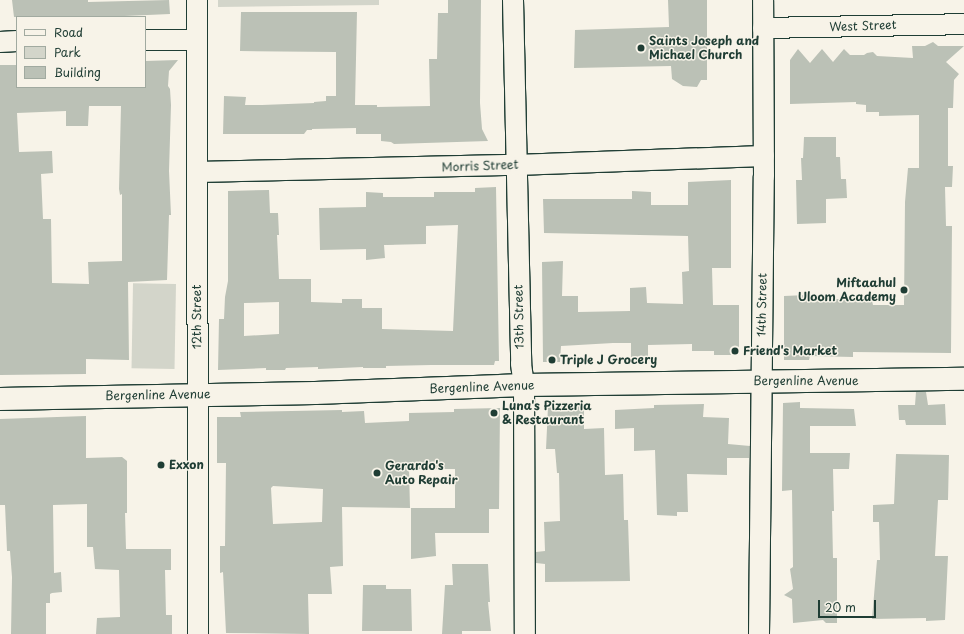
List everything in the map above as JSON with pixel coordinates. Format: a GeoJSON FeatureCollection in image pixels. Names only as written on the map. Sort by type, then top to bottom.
{"type":"FeatureCollection","features":[{"type":"Feature","properties":{"kind":"street","name":"12th Street"},"geometry":{"type":"LineString","coordinates":[[197,0],[198,634]]}},
{"type":"Feature","properties":{"kind":"street","name":"13th Street"},"geometry":{"type":"LineString","coordinates":[[513,0],[520,364],[524,385],[525,634]]}},
{"type":"Feature","properties":{"kind":"street","name":"14th Street"},"geometry":{"type":"LineString","coordinates":[[759,634],[764,156],[763,0]]}},
{"type":"Feature","properties":{"kind":"street","name":"West Street"},"geometry":{"type":"LineString","coordinates":[[763,28],[964,24]]}},
{"type":"Feature","properties":{"kind":"street"},"geometry":{"type":"LineString","coordinates":[[146,40],[196,40]]}},
{"type":"Feature","properties":{"kind":"street"},"geometry":{"type":"LineString","coordinates":[[0,42],[16,41]]}},
{"type":"Feature","properties":{"kind":"street","name":"Morris Street"},"geometry":{"type":"LineString","coordinates":[[197,172],[516,166],[764,156]]}},
{"type":"Feature","properties":{"kind":"street","name":"Bergenline Avenue"},"geometry":{"type":"LineString","coordinates":[[0,399],[197,394],[315,393],[524,385],[964,379]]}},
{"type":"Feature","properties":{"kind":"green space"},"geometry":{"type":"Polygon","coordinates":[[[218,0],[379,0],[379,5],[218,7],[218,0]]]}},
{"type":"Feature","properties":{"kind":"green space"},"geometry":{"type":"Polygon","coordinates":[[[133,283],[176,284],[175,369],[132,368],[133,283]]]}},
{"type":"Feature","properties":{"kind":"building"},"geometry":{"type":"Polygon","coordinates":[[[12,0],[88,0],[88,2],[169,0],[170,14],[125,16],[14,17],[12,0]]]}},
{"type":"Feature","properties":{"kind":"building"},"geometry":{"type":"Polygon","coordinates":[[[448,0],[481,0],[480,103],[482,129],[488,141],[394,144],[391,142],[381,141],[381,134],[356,134],[356,128],[312,129],[307,130],[304,134],[223,134],[224,96],[246,97],[245,105],[262,105],[314,103],[326,101],[326,96],[336,96],[336,52],[240,51],[241,12],[357,12],[355,105],[377,105],[377,107],[430,106],[429,59],[437,59],[438,13],[448,13],[448,0]]]}},
{"type":"Feature","properties":{"kind":"building","name":"Saints Joseph and Michael Church"},"geometry":{"type":"Polygon","coordinates":[[[668,0],[707,0],[707,80],[701,80],[697,87],[683,86],[672,79],[671,66],[574,68],[575,30],[669,27],[668,0]]]}},
{"type":"Feature","properties":{"kind":"building"},"geometry":{"type":"Polygon","coordinates":[[[933,42],[938,46],[964,46],[946,62],[959,74],[954,80],[953,108],[948,108],[948,166],[953,166],[952,187],[945,187],[946,226],[952,226],[951,353],[853,352],[853,357],[810,356],[809,360],[784,360],[784,296],[807,295],[807,299],[852,299],[852,301],[872,301],[873,305],[904,305],[905,202],[908,168],[919,168],[919,115],[879,116],[879,112],[866,112],[866,105],[856,104],[856,102],[790,104],[790,60],[798,49],[810,63],[822,49],[833,62],[844,49],[850,55],[864,55],[873,52],[877,56],[913,58],[912,46],[925,46],[933,42]]]}},
{"type":"Feature","properties":{"kind":"building"},"geometry":{"type":"Polygon","coordinates":[[[178,60],[169,71],[168,86],[170,89],[171,105],[169,171],[171,215],[169,215],[167,280],[128,282],[129,360],[86,359],[86,374],[0,375],[0,65],[16,65],[16,88],[146,88],[146,61],[178,60]],[[89,106],[88,126],[66,126],[66,111],[17,113],[19,152],[52,151],[53,173],[41,174],[43,219],[51,219],[52,283],[89,284],[88,262],[122,261],[122,194],[120,195],[121,106],[89,106]]]}},
{"type":"Feature","properties":{"kind":"building"},"geometry":{"type":"Polygon","coordinates":[[[804,137],[836,137],[836,157],[840,157],[841,179],[846,179],[847,198],[826,199],[826,223],[797,224],[796,180],[802,180],[801,158],[803,158],[804,137]]]}},
{"type":"Feature","properties":{"kind":"building"},"geometry":{"type":"Polygon","coordinates":[[[731,180],[731,268],[712,268],[713,305],[739,305],[739,355],[714,355],[714,351],[692,351],[692,344],[648,345],[648,356],[631,357],[631,343],[613,343],[561,346],[560,362],[543,362],[542,262],[563,261],[562,296],[578,296],[578,312],[630,311],[630,288],[646,287],[647,303],[683,304],[682,272],[689,271],[688,236],[544,233],[543,199],[632,199],[632,191],[651,192],[651,205],[688,205],[688,182],[731,180]]]}},
{"type":"Feature","properties":{"kind":"building"},"geometry":{"type":"Polygon","coordinates":[[[496,187],[499,361],[495,361],[494,365],[386,366],[386,368],[363,367],[318,369],[318,367],[286,368],[285,370],[266,370],[266,368],[218,370],[219,319],[224,319],[225,297],[228,281],[228,191],[269,190],[270,213],[278,213],[279,235],[277,235],[279,279],[311,279],[311,302],[342,303],[342,299],[362,299],[362,308],[382,308],[382,329],[453,331],[458,225],[426,226],[426,244],[384,245],[385,258],[366,260],[366,249],[320,250],[319,208],[366,207],[366,192],[383,193],[383,197],[434,197],[434,192],[475,192],[475,188],[496,187]],[[279,302],[244,303],[244,336],[279,334],[279,302]]]}},
{"type":"Feature","properties":{"kind":"building"},"geometry":{"type":"Polygon","coordinates":[[[916,392],[926,392],[928,405],[945,404],[946,425],[906,425],[905,420],[899,420],[898,405],[915,405],[916,392]]]}},
{"type":"Feature","properties":{"kind":"building"},"geometry":{"type":"Polygon","coordinates":[[[800,402],[800,408],[854,409],[856,426],[810,426],[810,453],[850,453],[849,469],[833,469],[833,558],[837,558],[837,623],[826,623],[823,620],[793,623],[792,599],[784,595],[793,589],[790,569],[793,567],[792,490],[782,491],[783,403],[800,402]]]}},
{"type":"Feature","properties":{"kind":"building"},"geometry":{"type":"Polygon","coordinates":[[[704,404],[703,417],[729,418],[728,444],[750,446],[749,458],[727,458],[727,475],[687,474],[688,512],[677,512],[677,516],[657,515],[655,450],[634,451],[634,428],[615,429],[615,410],[654,408],[654,405],[704,404]]]}},
{"type":"Feature","properties":{"kind":"building"},"geometry":{"type":"Polygon","coordinates":[[[584,405],[584,429],[604,428],[605,475],[623,474],[624,520],[628,520],[630,581],[545,582],[545,564],[536,563],[536,552],[545,551],[544,522],[560,521],[559,473],[557,473],[555,449],[546,449],[548,407],[584,405]]]}},
{"type":"Feature","properties":{"kind":"building"},"geometry":{"type":"Polygon","coordinates":[[[500,408],[499,509],[489,509],[489,533],[435,533],[436,556],[411,559],[411,508],[455,508],[455,469],[409,469],[410,508],[342,507],[343,566],[330,567],[332,594],[308,594],[309,634],[226,633],[223,572],[220,573],[220,546],[225,546],[226,463],[217,463],[217,417],[241,417],[240,412],[342,410],[342,412],[364,411],[365,423],[409,421],[409,413],[454,412],[454,409],[500,408]],[[273,486],[271,488],[273,524],[322,522],[323,489],[273,486]]]}},
{"type":"Feature","properties":{"kind":"building"},"geometry":{"type":"Polygon","coordinates":[[[86,416],[86,458],[122,457],[127,461],[127,513],[125,513],[126,549],[171,549],[171,570],[165,570],[166,615],[172,615],[172,634],[96,634],[97,618],[120,617],[119,570],[95,569],[93,547],[87,547],[87,504],[53,505],[54,573],[61,572],[62,592],[50,594],[50,603],[46,603],[46,634],[11,634],[12,577],[10,551],[7,551],[5,505],[0,505],[0,419],[86,416]]]}},
{"type":"Feature","properties":{"kind":"building"},"geometry":{"type":"Polygon","coordinates":[[[896,454],[949,455],[948,500],[938,500],[935,556],[948,556],[945,620],[926,621],[926,618],[872,619],[877,560],[880,560],[879,522],[873,522],[873,505],[894,504],[896,454]]]}},
{"type":"Feature","properties":{"kind":"building"},"geometry":{"type":"Polygon","coordinates":[[[452,564],[488,564],[490,602],[488,602],[491,631],[462,631],[462,634],[442,634],[445,585],[453,585],[452,564]]]}},
{"type":"Feature","properties":{"kind":"building"},"geometry":{"type":"Polygon","coordinates":[[[363,585],[386,585],[386,589],[411,589],[412,631],[362,631],[363,585]]]}},
{"type":"Feature","properties":{"kind":"place","name":"Saints Joseph and Michael Church"},"geometry":{"type":"Point","coordinates":[641,48]}},
{"type":"Feature","properties":{"kind":"place","name":"Miftaahul Uloom Academy"},"geometry":{"type":"Point","coordinates":[904,290]}},
{"type":"Feature","properties":{"kind":"place","name":"Friend's Market"},"geometry":{"type":"Point","coordinates":[735,351]}},
{"type":"Feature","properties":{"kind":"place","name":"Triple J Grocery"},"geometry":{"type":"Point","coordinates":[552,360]}},
{"type":"Feature","properties":{"kind":"place","name":"Luna's Pizzeria & Restaurant"},"geometry":{"type":"Point","coordinates":[494,413]}},
{"type":"Feature","properties":{"kind":"place","name":"Exxon"},"geometry":{"type":"Point","coordinates":[161,465]}},
{"type":"Feature","properties":{"kind":"place","name":"Gerardo's Auto Repair"},"geometry":{"type":"Point","coordinates":[377,473]}}]}
